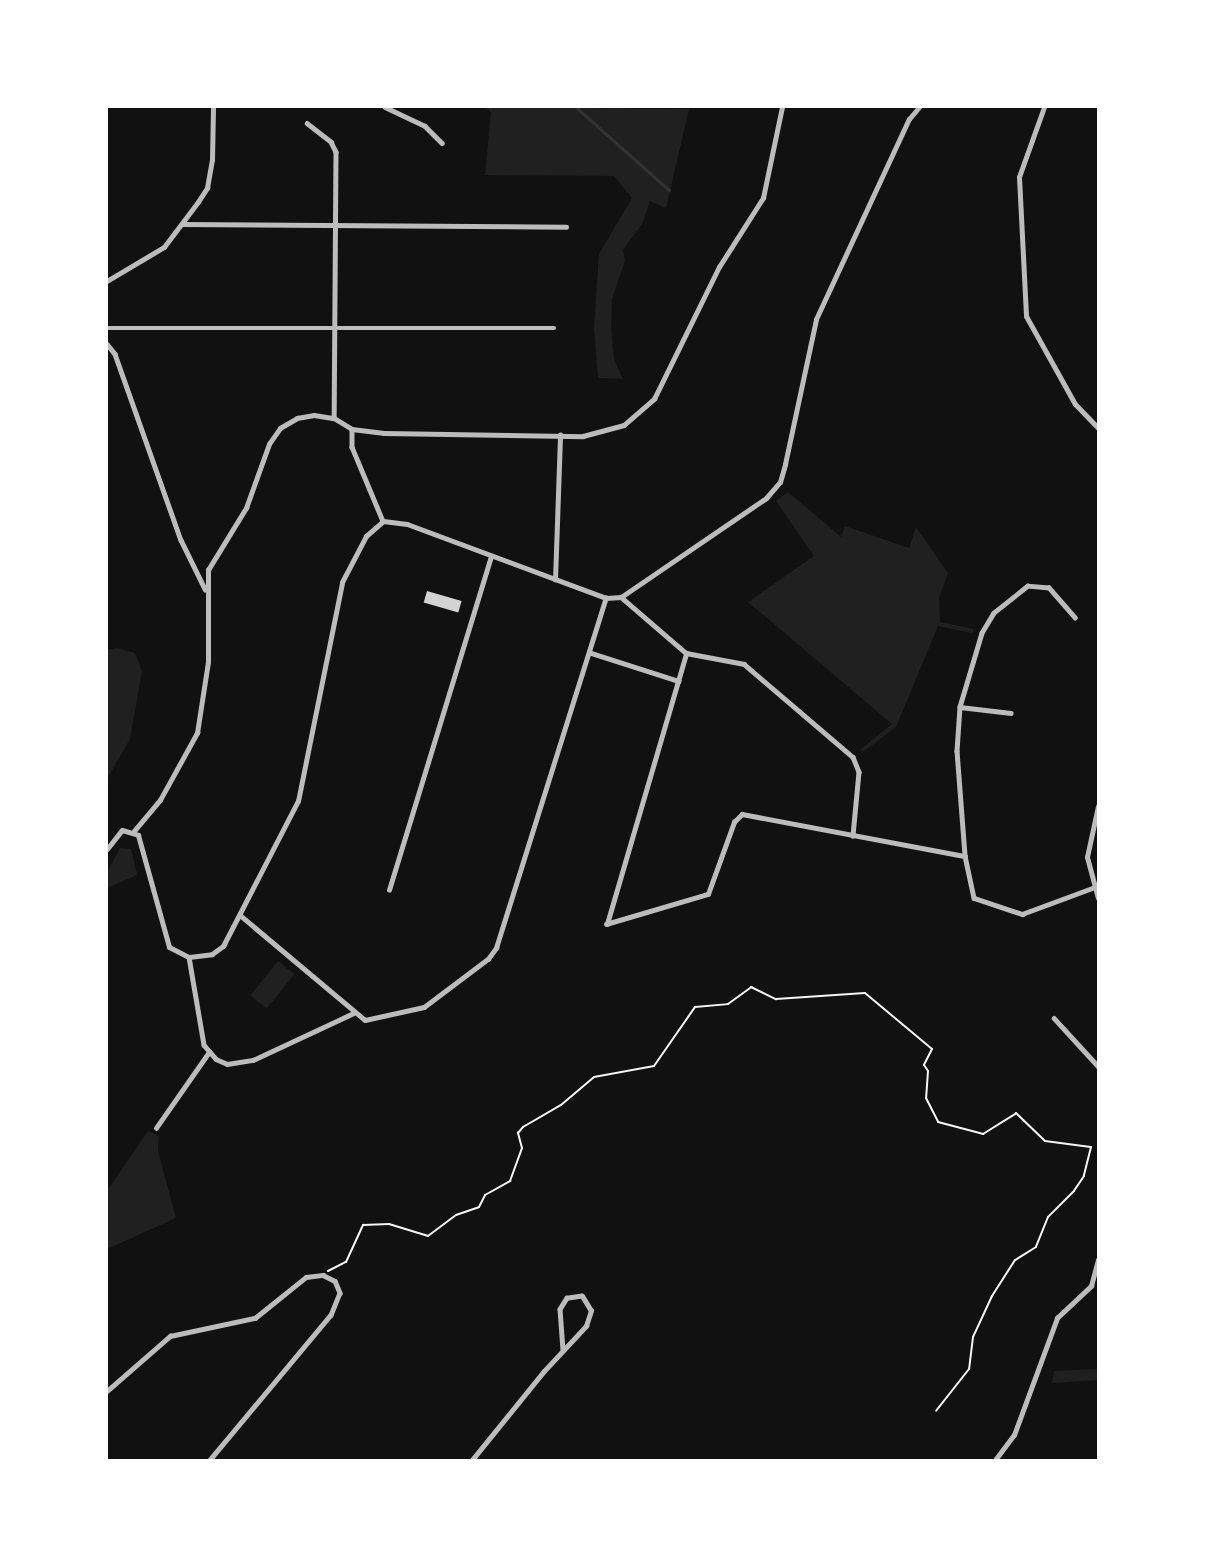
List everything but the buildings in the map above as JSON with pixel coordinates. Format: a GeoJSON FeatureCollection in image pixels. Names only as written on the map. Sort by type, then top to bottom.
{"type":"FeatureCollection","features":[{"type":"Feature","properties":{"kind":"street"},"geometry":{"type":"LineString","coordinates":[[107,281],[164,247],[207,188],[213,107]]}},
{"type":"Feature","properties":{"kind":"street"},"geometry":{"type":"LineString","coordinates":[[385,107],[425,126],[442,144]]}},
{"type":"Feature","properties":{"kind":"street"},"geometry":{"type":"LineString","coordinates":[[107,849],[116,833],[134,831],[160,800],[197,733],[208,662],[208,570],[246,508],[269,444],[280,428],[297,418],[334,418],[352,429],[384,433],[599,434],[624,425],[654,399],[719,267],[763,198],[782,107]]}},
{"type":"Feature","properties":{"kind":"street"},"geometry":{"type":"LineString","coordinates":[[134,831],[144,848],[163,937],[169,947],[190,957],[212,954],[223,946],[298,801],[345,573],[366,536],[383,521],[407,524],[606,598],[621,597],[774,491],[785,464],[816,319],[918,107]]}},
{"type":"Feature","properties":{"kind":"street"},"geometry":{"type":"LineString","coordinates":[[1044,107],[1019,177],[1026,316],[1075,404],[1098,428]]}},
{"type":"Feature","properties":{"kind":"street"},"geometry":{"type":"LineString","coordinates":[[307,123],[331,142],[336,152],[334,418]]}},
{"type":"Feature","properties":{"kind":"street"},"geometry":{"type":"LineString","coordinates":[[183,224],[566,227]]}},
{"type":"Feature","properties":{"kind":"street"},"geometry":{"type":"LineString","coordinates":[[107,328],[554,328]]}},
{"type":"Feature","properties":{"kind":"street"},"geometry":{"type":"LineString","coordinates":[[107,344],[115,354],[181,540],[206,590]]}},
{"type":"Feature","properties":{"kind":"street"},"geometry":{"type":"LineString","coordinates":[[352,429],[352,447],[383,521]]}},
{"type":"Feature","properties":{"kind":"street"},"geometry":{"type":"LineString","coordinates":[[555,580],[560,435]]}},
{"type":"Feature","properties":{"kind":"street"},"geometry":{"type":"LineString","coordinates":[[389,890],[491,556]]}},
{"type":"Feature","properties":{"kind":"street"},"geometry":{"type":"LineString","coordinates":[[1075,618],[1049,588],[1028,586],[1013,596],[982,633],[960,707],[957,751],[965,856],[974,898],[1022,914],[1096,887]]}},
{"type":"Feature","properties":{"kind":"street"},"geometry":{"type":"LineString","coordinates":[[621,597],[686,653],[744,664],[853,757],[859,772],[853,836]]}},
{"type":"Feature","properties":{"kind":"street"},"geometry":{"type":"LineString","coordinates":[[240,915],[354,1013],[374,1020],[424,1007],[490,957],[591,653],[606,598]]}},
{"type":"Feature","properties":{"kind":"street"},"geometry":{"type":"LineString","coordinates":[[591,653],[679,681]]}},
{"type":"Feature","properties":{"kind":"street"},"geometry":{"type":"LineString","coordinates":[[686,653],[607,924],[708,894],[734,822],[742,814],[965,856]]}},
{"type":"Feature","properties":{"kind":"street"},"geometry":{"type":"LineString","coordinates":[[960,707],[1012,713]]}},
{"type":"Feature","properties":{"kind":"street"},"geometry":{"type":"LineString","coordinates":[[1098,806],[1087,857],[1098,898]]}},
{"type":"Feature","properties":{"kind":"street"},"geometry":{"type":"LineString","coordinates":[[190,957],[200,1032],[209,1052],[227,1064],[241,1064],[323,1031],[354,1013]]}},
{"type":"Feature","properties":{"kind":"street"},"geometry":{"type":"LineString","coordinates":[[1054,1018],[1098,1066]]}},
{"type":"Feature","properties":{"kind":"street"},"geometry":{"type":"LineString","coordinates":[[156,1128],[209,1052]]}},
{"type":"Feature","properties":{"kind":"street"},"geometry":{"type":"LineString","coordinates":[[995,1460],[1014,1435],[1057,1318],[1091,1286],[1098,1260]]}},
{"type":"Feature","properties":{"kind":"street"},"geometry":{"type":"LineString","coordinates":[[107,1391],[170,1336],[255,1318],[306,1277],[323,1275],[335,1280],[340,1293],[331,1315],[211,1460]]}},
{"type":"Feature","properties":{"kind":"street"},"geometry":{"type":"LineString","coordinates":[[472,1460],[591,1318],[589,1302],[582,1296],[566,1298],[560,1309],[563,1350]]}},
{"type":"Feature","properties":{"kind":"path"},"geometry":{"type":"LineString","coordinates":[[323,1275],[346,1262],[363,1224],[389,1224],[428,1236],[456,1215],[479,1207],[485,1195],[510,1181],[522,1148],[518,1133],[523,1127],[561,1105],[582,1082],[594,1077],[654,1066],[695,1007],[728,1004],[751,987],[776,999],[865,993],[932,1049],[924,1065],[928,1072],[926,1098],[938,1122],[983,1133],[998,1120],[1016,1114],[1045,1142],[1091,1147],[1084,1175],[1074,1191],[1048,1217],[1036,1247],[1014,1259],[992,1296],[973,1337],[969,1369],[936,1411]]}},
{"type":"Feature","properties":{"kind":"shaded area"},"geometry":{"type":"Polygon","coordinates":[[[484,107],[689,109],[666,208],[650,201],[642,224],[623,250],[625,261],[612,299],[611,327],[614,360],[623,379],[598,378],[594,327],[599,254],[632,198],[614,176],[485,175],[491,112],[484,107]]]}},
{"type":"Feature","properties":{"kind":"shaded area"},"geometry":{"type":"Polygon","coordinates":[[[788,492],[841,537],[845,526],[909,548],[916,527],[948,573],[939,598],[940,622],[974,629],[972,633],[938,626],[896,727],[863,752],[860,750],[892,724],[748,602],[814,556],[776,501],[788,492]]]}},
{"type":"Feature","properties":{"kind":"shaded area"},"geometry":{"type":"Polygon","coordinates":[[[117,648],[135,653],[142,671],[130,739],[107,779],[107,650],[117,648]]]}},
{"type":"Feature","properties":{"kind":"shaded area"},"geometry":{"type":"Polygon","coordinates":[[[120,848],[131,849],[137,875],[107,888],[107,872],[120,848]]]}},
{"type":"Feature","properties":{"kind":"shaded area"},"geometry":{"type":"Polygon","coordinates":[[[278,961],[294,974],[267,1008],[250,995],[278,961]]]}},
{"type":"Feature","properties":{"kind":"shaded area"},"geometry":{"type":"Polygon","coordinates":[[[148,1131],[159,1136],[158,1151],[176,1218],[107,1249],[107,1191],[148,1131]]]}},
{"type":"Feature","properties":{"kind":"shaded area"},"geometry":{"type":"Polygon","coordinates":[[[1098,1369],[1098,1380],[1052,1383],[1054,1371],[1098,1369]]]}},
{"type":"Feature","properties":{"kind":"waterway"},"geometry":{"type":"LineString","coordinates":[[576,107],[669,190]]}}]}
